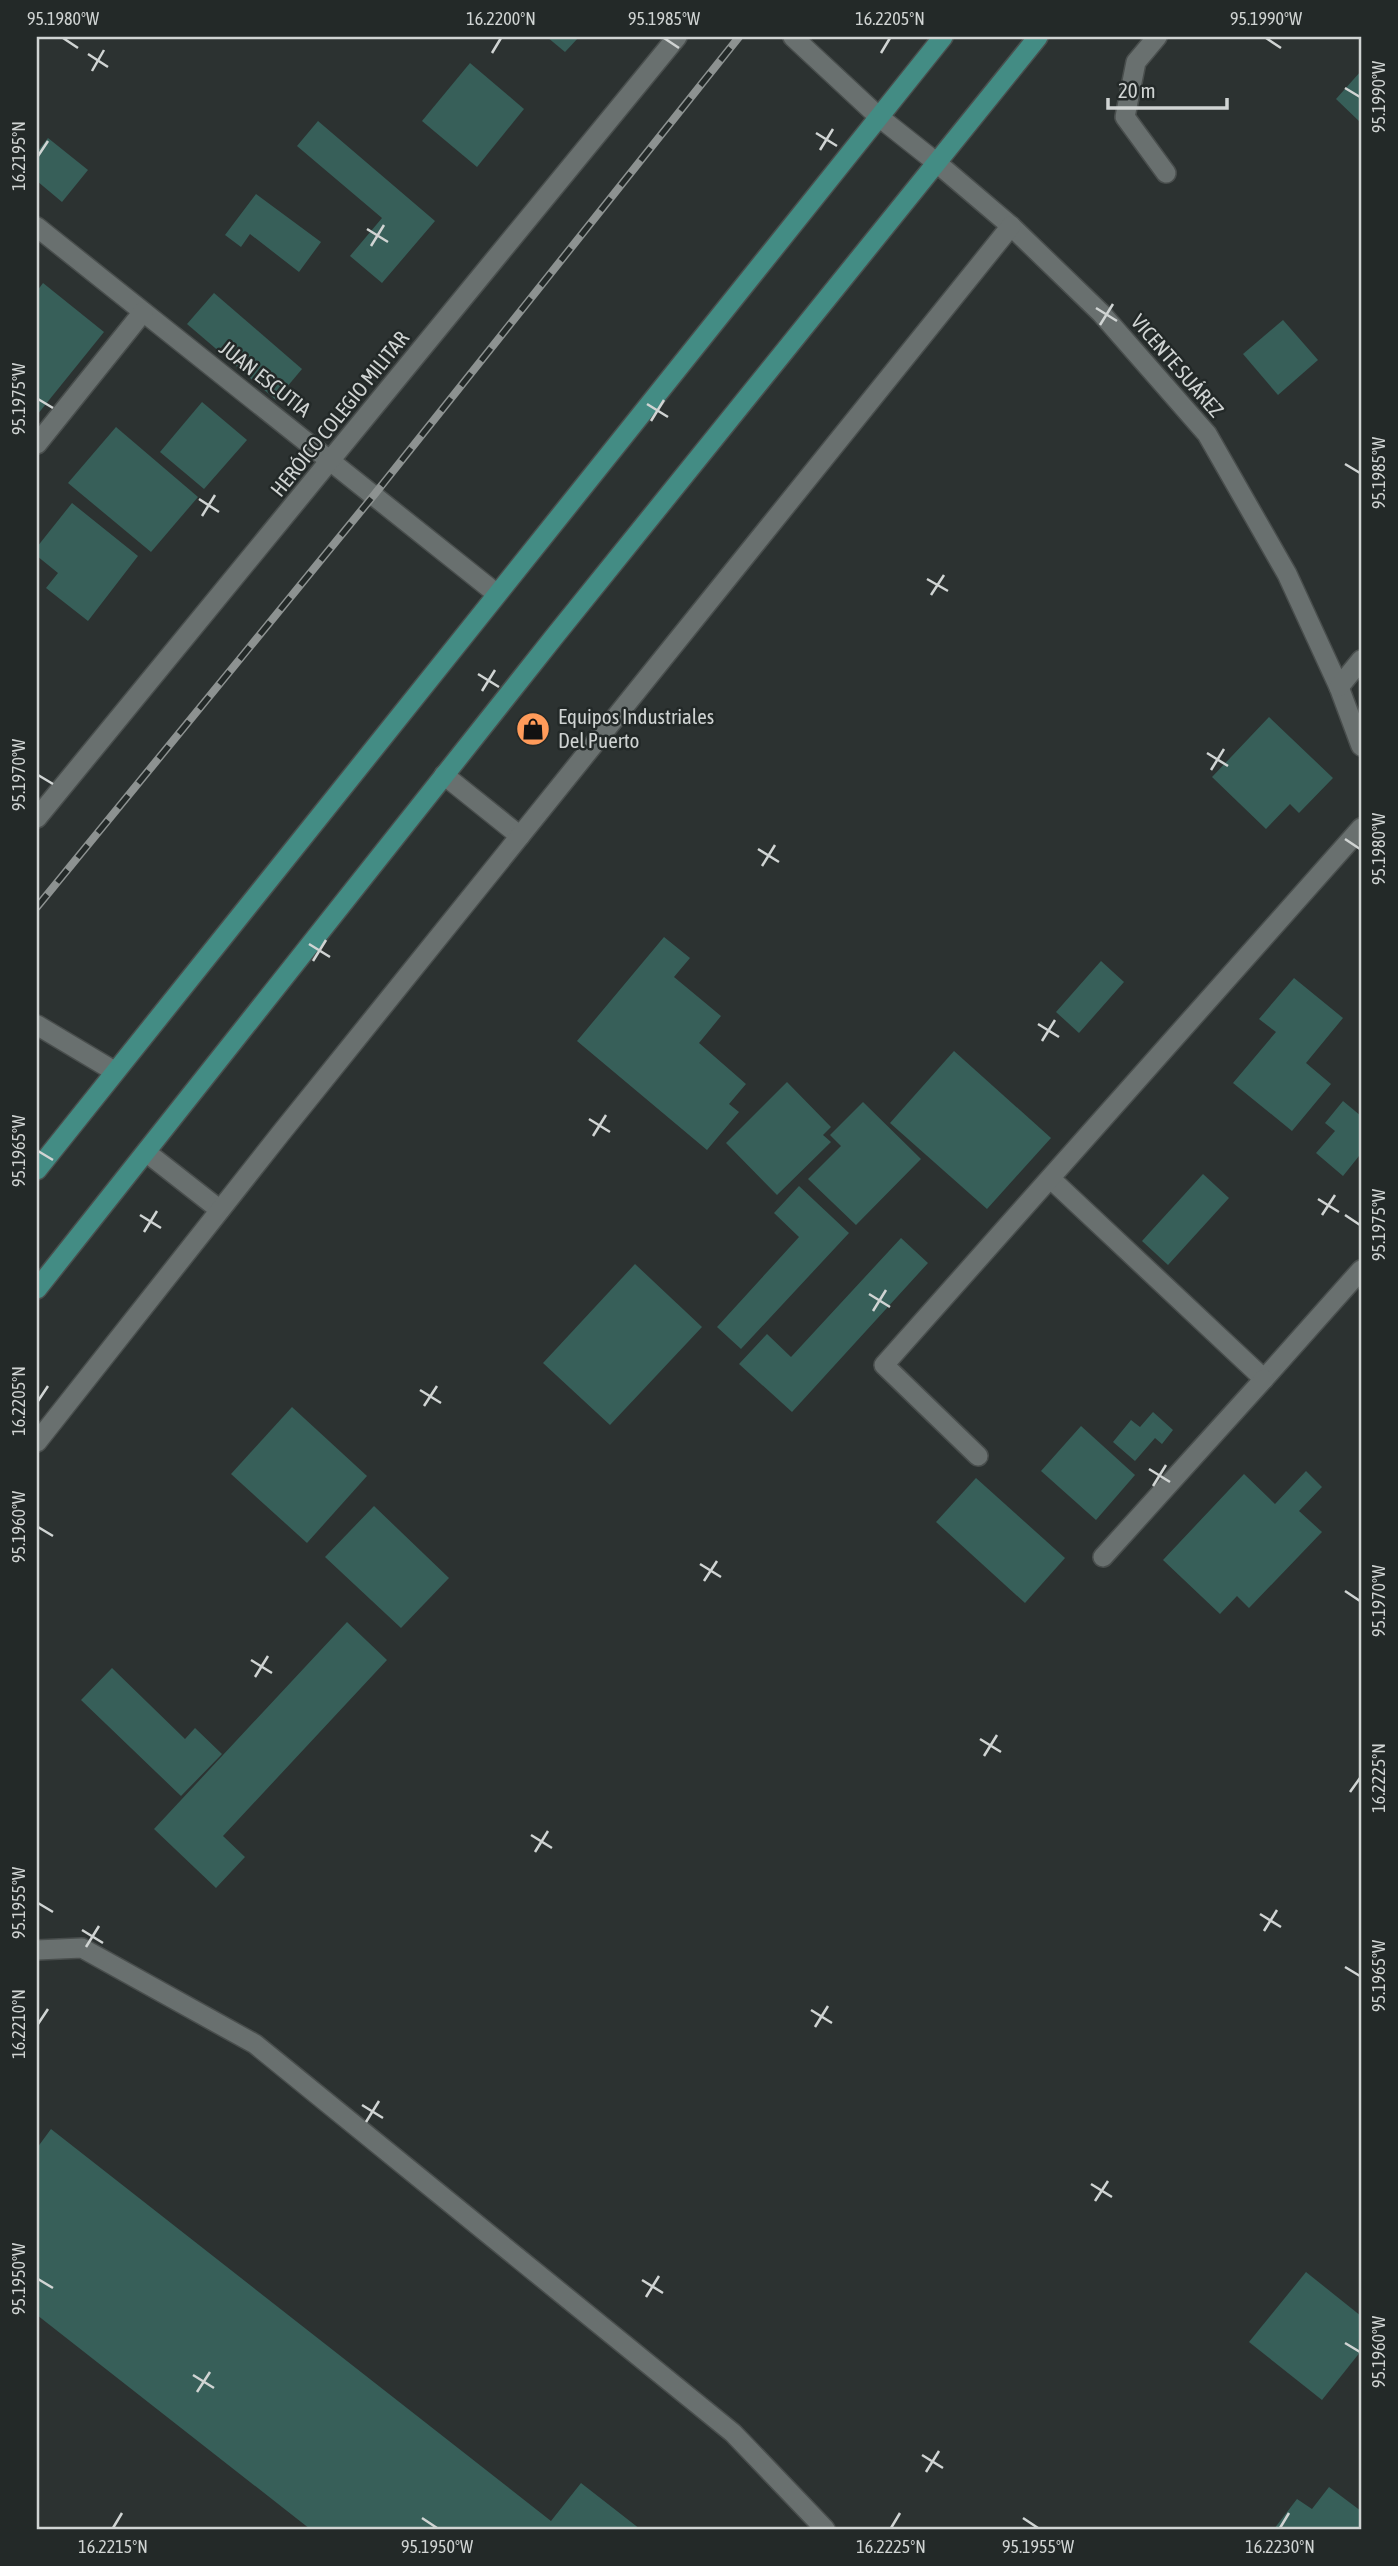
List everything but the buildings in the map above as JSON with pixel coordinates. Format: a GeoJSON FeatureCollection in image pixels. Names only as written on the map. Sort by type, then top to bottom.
{"type":"FeatureCollection","features":[{"type":"Feature","properties":{"kind":"main road"},"geometry":{"type":"LineString","coordinates":[[37,1170],[943,37]]}},
{"type":"Feature","properties":{"kind":"main road"},"geometry":{"type":"LineString","coordinates":[[37,1289],[444,775],[1038,37]]}},
{"type":"Feature","properties":{"kind":"street","name":"HERÓICO COLEGIO MILITAR"},"geometry":{"type":"LineString","coordinates":[[37,818],[677,37]]}},
{"type":"Feature","properties":{"kind":"street","name":"VICENTE SUÁREZ"},"geometry":{"type":"LineString","coordinates":[[793,37],[879,117],[1011,226],[1101,313],[1207,434],[1287,574],[1339,687],[1361,746]]}},
{"type":"Feature","properties":{"kind":"street"},"geometry":{"type":"LineString","coordinates":[[1157,37],[1136,62],[1125,117],[1166,173]]}},
{"type":"Feature","properties":{"kind":"street"},"geometry":{"type":"LineString","coordinates":[[37,1442],[220,1210],[1011,226]]}},
{"type":"Feature","properties":{"kind":"street","name":"JUAN ESCUTIA"},"geometry":{"type":"LineString","coordinates":[[37,227],[498,594]]}},
{"type":"Feature","properties":{"kind":"street"},"geometry":{"type":"LineString","coordinates":[[37,444],[143,312]]}},
{"type":"Feature","properties":{"kind":"street"},"geometry":{"type":"LineString","coordinates":[[1339,687],[1361,660]]}},
{"type":"Feature","properties":{"kind":"street"},"geometry":{"type":"LineString","coordinates":[[444,775],[520,836]]}},
{"type":"Feature","properties":{"kind":"street"},"geometry":{"type":"LineString","coordinates":[[978,1456],[884,1365],[1361,828]]}},
{"type":"Feature","properties":{"kind":"street"},"geometry":{"type":"LineString","coordinates":[[37,1024],[114,1071]]}},
{"type":"Feature","properties":{"kind":"street"},"geometry":{"type":"LineString","coordinates":[[146,1152],[220,1210]]}},
{"type":"Feature","properties":{"kind":"street"},"geometry":{"type":"LineString","coordinates":[[1051,1179],[1264,1378]]}},
{"type":"Feature","properties":{"kind":"street"},"geometry":{"type":"LineString","coordinates":[[1103,1557],[1361,1270]]}},
{"type":"Feature","properties":{"kind":"street"},"geometry":{"type":"LineString","coordinates":[[37,1950],[82,1948],[255,2044],[733,2433],[825,2529]]}},
{"type":"Feature","properties":{"kind":"railway"},"geometry":{"type":"LineString","coordinates":[[37,907],[374,495],[739,37]]}},
{"type":"Feature","properties":{"kind":"place","name":"Equipos Industriales Del Puerto"},"geometry":{"type":"Point","coordinates":[533,729]}}]}
